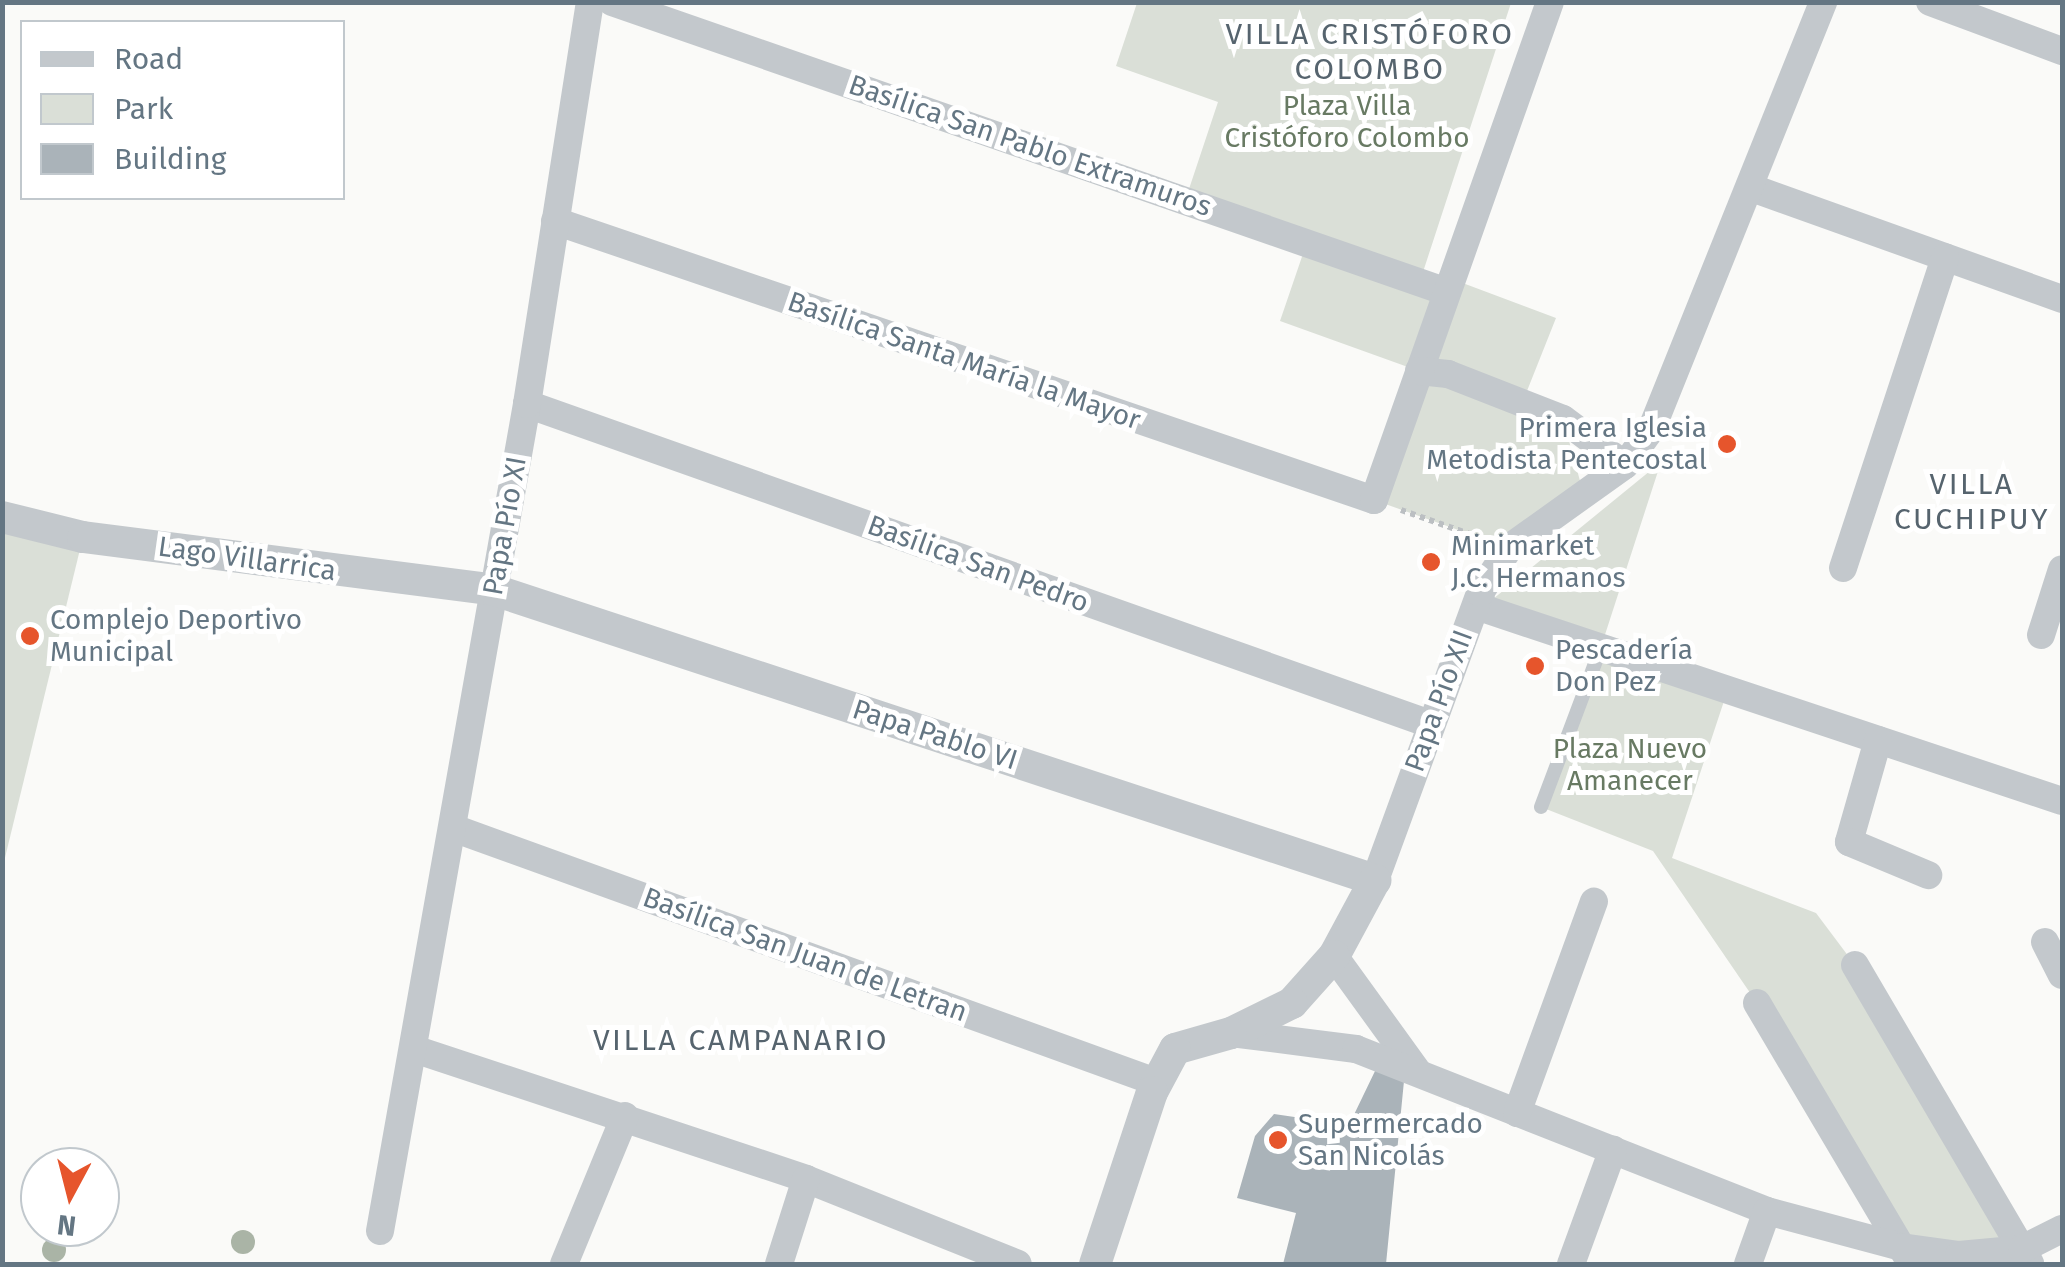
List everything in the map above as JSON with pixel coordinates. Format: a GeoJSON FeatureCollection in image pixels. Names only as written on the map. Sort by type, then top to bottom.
{"type":"FeatureCollection","features":[{"type":"Feature","properties":{"kind":"street","name":"Papa Pío XI"},"geometry":{"type":"LineString","coordinates":[[380,1231],[527,404],[590,2]]}},
{"type":"Feature","properties":{"kind":"street","name":"Basílica San Pablo Extramuros"},"geometry":{"type":"LineString","coordinates":[[612,2],[1447,292]]}},
{"type":"Feature","properties":{"kind":"street"},"geometry":{"type":"LineString","coordinates":[[1374,500],[1550,2]]}},
{"type":"Feature","properties":{"kind":"street","name":"Papa Pío XII"},"geometry":{"type":"LineString","coordinates":[[1094,1264],[1156,1082],[1176,1050],[1231,1034],[1292,1004],[1334,956],[1376,880],[1480,593],[1509,548],[1625,466],[1652,428],[1752,188],[1823,2]]}},
{"type":"Feature","properties":{"kind":"street"},"geometry":{"type":"LineString","coordinates":[[1930,2],[2062,52]]}},
{"type":"Feature","properties":{"kind":"street"},"geometry":{"type":"LineString","coordinates":[[1752,188],[2062,299]]}},
{"type":"Feature","properties":{"kind":"street","name":"Basílica Santa María la Mayor"},"geometry":{"type":"LineString","coordinates":[[555,221],[1374,500]]}},
{"type":"Feature","properties":{"kind":"street"},"geometry":{"type":"LineString","coordinates":[[1843,568],[1945,257]]}},
{"type":"Feature","properties":{"kind":"street"},"geometry":{"type":"LineString","coordinates":[[1419,371],[1448,374],[1563,419],[1625,466]]}},
{"type":"Feature","properties":{"kind":"street","name":"Basílica San Pedro"},"geometry":{"type":"LineString","coordinates":[[527,404],[1430,724]]}},
{"type":"Feature","properties":{"kind":"street","name":"Lago Villarrica"},"geometry":{"type":"LineString","coordinates":[[2,517],[82,537],[494,590]]}},
{"type":"Feature","properties":{"kind":"street"},"geometry":{"type":"LineString","coordinates":[[2041,635],[2062,569]]}},
{"type":"Feature","properties":{"kind":"street","name":"Papa Pablo VI"},"geometry":{"type":"LineString","coordinates":[[494,590],[1376,880]]}},
{"type":"Feature","properties":{"kind":"street"},"geometry":{"type":"LineString","coordinates":[[1480,593],[1482,608],[2062,801]]}},
{"type":"Feature","properties":{"kind":"street"},"geometry":{"type":"LineString","coordinates":[[1878,740],[1849,842],[1928,876]]}},
{"type":"Feature","properties":{"kind":"street","name":"Basílica San Juan de Letran"},"geometry":{"type":"LineString","coordinates":[[453,828],[1156,1082]]}},
{"type":"Feature","properties":{"kind":"street"},"geometry":{"type":"LineString","coordinates":[[1517,1113],[1594,902]]}},
{"type":"Feature","properties":{"kind":"street"},"geometry":{"type":"LineString","coordinates":[[2044,942],[2062,975]]}},
{"type":"Feature","properties":{"kind":"street"},"geometry":{"type":"LineString","coordinates":[[1334,956],[1419,1074]]}},
{"type":"Feature","properties":{"kind":"street"},"geometry":{"type":"LineString","coordinates":[[1854,965],[2027,1257]]}},
{"type":"Feature","properties":{"kind":"street"},"geometry":{"type":"LineString","coordinates":[[1758,1003],[1907,1256]]}},
{"type":"Feature","properties":{"kind":"street"},"geometry":{"type":"LineString","coordinates":[[1231,1034],[1356,1049],[1767,1211],[1907,1256],[2027,1257],[2062,1229]]}},
{"type":"Feature","properties":{"kind":"street"},"geometry":{"type":"LineString","coordinates":[[414,1049],[806,1179],[1018,1264]]}},
{"type":"Feature","properties":{"kind":"street"},"geometry":{"type":"LineString","coordinates":[[564,1264],[624,1116]]}},
{"type":"Feature","properties":{"kind":"street"},"geometry":{"type":"LineString","coordinates":[[1571,1264],[1613,1149]]}},
{"type":"Feature","properties":{"kind":"street"},"geometry":{"type":"LineString","coordinates":[[780,1264],[806,1179]]}},
{"type":"Feature","properties":{"kind":"street"},"geometry":{"type":"LineString","coordinates":[[1748,1264],[1767,1211]]}},
{"type":"Feature","properties":{"kind":"lane"},"geometry":{"type":"LineString","coordinates":[[1542,808],[1601,648]]}},
{"type":"Feature","properties":{"kind":"path"},"geometry":{"type":"LineString","coordinates":[[1374,500],[1509,548]]}},
{"type":"Feature","properties":{"kind":"green space","name":"Plaza Villa Cristóforo Colombo"},"geometry":{"type":"Polygon","coordinates":[[[1137,3],[1511,3],[1423,272],[1187,195],[1218,102],[1116,66],[1137,3]]]}},
{"type":"Feature","properties":{"kind":"green space"},"geometry":{"type":"Polygon","coordinates":[[[1307,242],[1452,279],[1556,318],[1523,401],[1563,419],[1585,499],[1509,548],[1374,500],[1419,371],[1280,321],[1307,242]]]}},
{"type":"Feature","properties":{"kind":"green space","name":"Plaza Nuevo Amanecer"},"geometry":{"type":"Polygon","coordinates":[[[1661,462],[1601,647],[1728,689],[1672,858],[1816,913],[1855,965],[2032,1264],[1911,1264],[1757,1003],[1653,851],[1541,807],[1600,647],[1482,608],[1661,462]]]}},
{"type":"Feature","properties":{"kind":"green space","name":"Complejo Deportivo Municipal"},"geometry":{"type":"Polygon","coordinates":[[[3,517],[83,537],[3,866],[3,517]]]}},
{"type":"Feature","properties":{"kind":"building"},"geometry":{"type":"Polygon","coordinates":[[[1376,1069],[1404,1081],[1386,1264],[1283,1264],[1296,1213],[1237,1198],[1255,1136],[1274,1114],[1349,1125],[1376,1069]]]}},
{"type":"Feature","properties":{"kind":"place","name":"Primera Iglesia Metodista Pentecostal"},"geometry":{"type":"Point","coordinates":[1727,444]}},
{"type":"Feature","properties":{"kind":"place","name":"Minimarket J.C. Hermanos"},"geometry":{"type":"Point","coordinates":[1431,562]}},
{"type":"Feature","properties":{"kind":"place","name":"Complejo Deportivo Municipal"},"geometry":{"type":"Point","coordinates":[30,636]}},
{"type":"Feature","properties":{"kind":"place","name":"Pescadería Don Pez"},"geometry":{"type":"Point","coordinates":[1535,666]}},
{"type":"Feature","properties":{"kind":"place","name":"Supermercado San Nicolás"},"geometry":{"type":"Point","coordinates":[1278,1140]}},
{"type":"Feature","properties":{"kind":"district","name":"VILLA CRISTÓFORO COLOMBO"},"geometry":{"type":"Point","coordinates":[1370,51]}},
{"type":"Feature","properties":{"kind":"district","name":"VILLA CUCHIPUY"},"geometry":{"type":"Point","coordinates":[1972,501]}},
{"type":"Feature","properties":{"kind":"district","name":"VILLA CAMPANARIO"},"geometry":{"type":"Point","coordinates":[741,1040]}}]}
